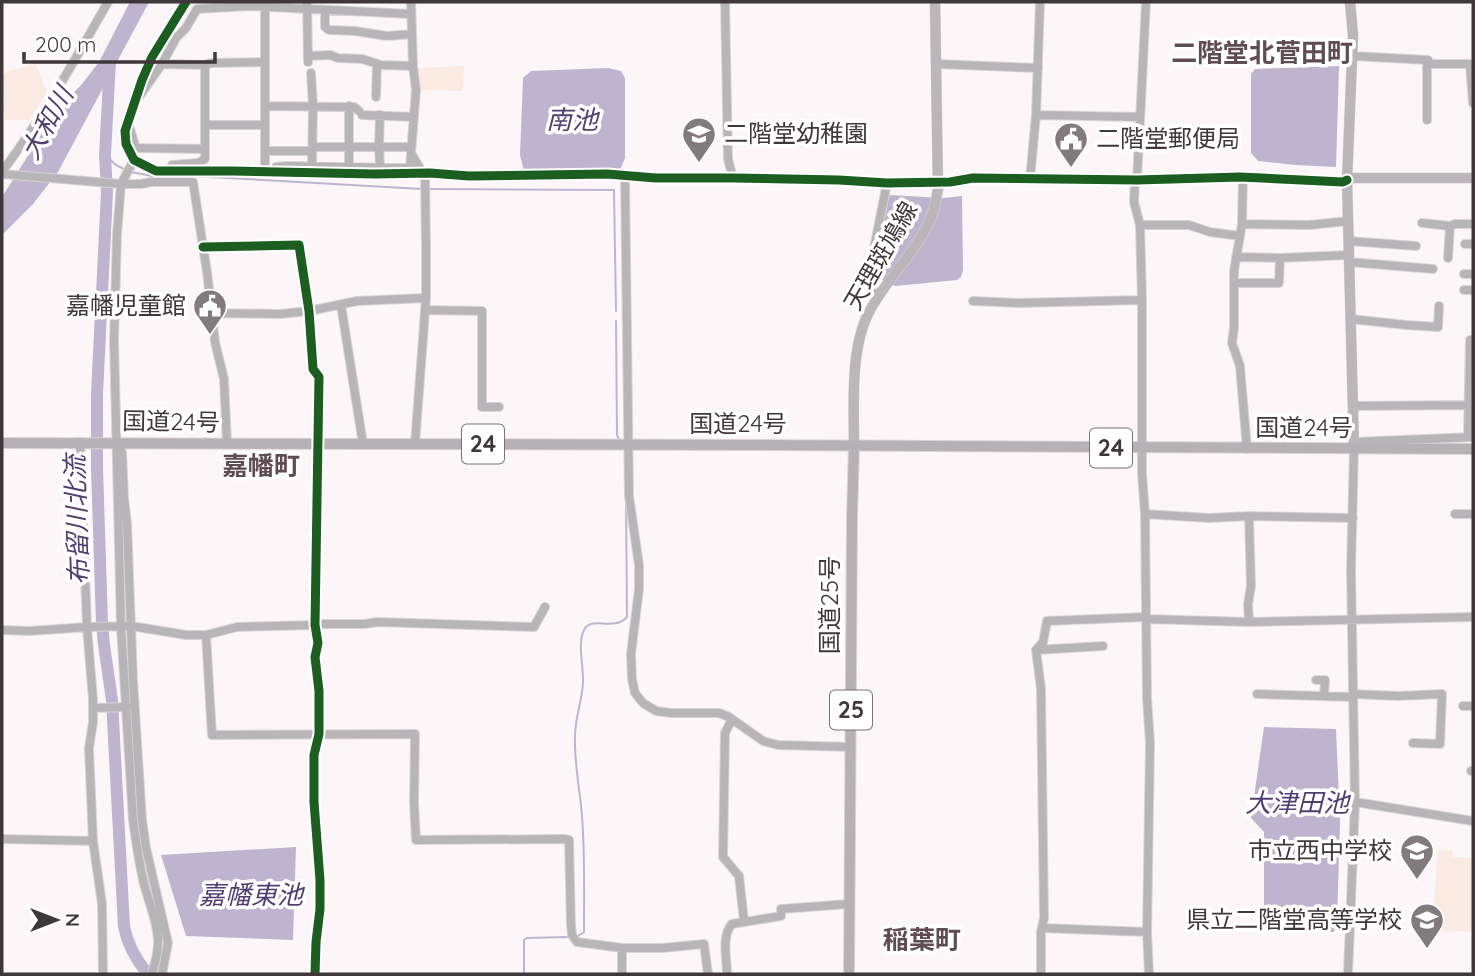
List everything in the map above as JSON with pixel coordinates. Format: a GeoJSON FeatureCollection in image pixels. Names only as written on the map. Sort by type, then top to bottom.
{"type":"FeatureCollection","features":[{"type":"Feature","properties":{"kind":"highway","name":"国道24号"},"geometry":{"type":"LineString","coordinates":[[2,443],[1247,449],[1354,445],[1368,449],[1473,449]]}},
{"type":"Feature","properties":{"kind":"highway","name":"国道25号"},"geometry":{"type":"LineString","coordinates":[[849,974],[852,517],[855,446]]}},
{"type":"Feature","properties":{"kind":"main road","name":"天理斑鳩線"},"geometry":{"type":"LineString","coordinates":[[855,446],[855,373],[859,341],[867,316],[931,219],[938,188],[935,2]]}},
{"type":"Feature","properties":{"kind":"main road"},"geometry":{"type":"LineString","coordinates":[[1350,2],[1353,35],[1347,180],[1354,445]]}},
{"type":"Feature","properties":{"kind":"main road"},"geometry":{"type":"LineString","coordinates":[[1347,180],[1473,177]]}},
{"type":"Feature","properties":{"kind":"street"},"geometry":{"type":"LineString","coordinates":[[108,2],[74,63],[2,174],[70,181],[141,184],[170,170],[374,174],[422,171]]}},
{"type":"Feature","properties":{"kind":"street"},"geometry":{"type":"LineString","coordinates":[[152,974],[158,942],[136,848],[114,442],[117,234],[119,184],[130,166],[125,131],[152,57],[186,2]]}},
{"type":"Feature","properties":{"kind":"street"},"geometry":{"type":"LineString","coordinates":[[362,2],[362,12]]}},
{"type":"Feature","properties":{"kind":"street"},"geometry":{"type":"LineString","coordinates":[[410,168],[416,90],[411,2]]}},
{"type":"Feature","properties":{"kind":"street"},"geometry":{"type":"LineString","coordinates":[[725,2],[728,159],[733,177]]}},
{"type":"Feature","properties":{"kind":"street"},"geometry":{"type":"LineString","coordinates":[[1030,179],[1040,2]]}},
{"type":"Feature","properties":{"kind":"street"},"geometry":{"type":"LineString","coordinates":[[1146,2],[1134,202],[1140,225],[1142,300],[1142,474],[1150,743],[1147,932],[1149,974]]}},
{"type":"Feature","properties":{"kind":"street"},"geometry":{"type":"LineString","coordinates":[[134,102],[197,9],[250,4],[307,5],[325,10],[411,13]]}},
{"type":"Feature","properties":{"kind":"street"},"geometry":{"type":"LineString","coordinates":[[265,164],[264,62],[271,5]]}},
{"type":"Feature","properties":{"kind":"street"},"geometry":{"type":"LineString","coordinates":[[307,5],[308,59],[330,55],[377,64],[413,66]]}},
{"type":"Feature","properties":{"kind":"street"},"geometry":{"type":"LineString","coordinates":[[325,10],[325,27],[330,30],[387,36],[412,34]]}},
{"type":"Feature","properties":{"kind":"street"},"geometry":{"type":"LineString","coordinates":[[1352,56],[1428,60],[1427,120]]}},
{"type":"Feature","properties":{"kind":"street"},"geometry":{"type":"LineString","coordinates":[[162,64],[264,62]]}},
{"type":"Feature","properties":{"kind":"street"},"geometry":{"type":"LineString","coordinates":[[376,97],[377,64]]}},
{"type":"Feature","properties":{"kind":"street"},"geometry":{"type":"LineString","coordinates":[[936,64],[1038,68]]}},
{"type":"Feature","properties":{"kind":"street"},"geometry":{"type":"LineString","coordinates":[[1427,64],[1470,64],[1473,103]]}},
{"type":"Feature","properties":{"kind":"street"},"geometry":{"type":"LineString","coordinates":[[170,170],[172,166],[198,163],[205,159],[205,65]]}},
{"type":"Feature","properties":{"kind":"street"},"geometry":{"type":"LineString","coordinates":[[311,73],[312,167]]}},
{"type":"Feature","properties":{"kind":"street"},"geometry":{"type":"LineString","coordinates":[[265,106],[349,106],[361,113],[414,117]]}},
{"type":"Feature","properties":{"kind":"street"},"geometry":{"type":"LineString","coordinates":[[349,106],[349,167]]}},
{"type":"Feature","properties":{"kind":"street"},"geometry":{"type":"LineString","coordinates":[[380,115],[380,168]]}},
{"type":"Feature","properties":{"kind":"street"},"geometry":{"type":"LineString","coordinates":[[1035,115],[1140,117]]}},
{"type":"Feature","properties":{"kind":"street"},"geometry":{"type":"LineString","coordinates":[[128,121],[135,146],[139,148],[205,149]]}},
{"type":"Feature","properties":{"kind":"street"},"geometry":{"type":"LineString","coordinates":[[205,125],[265,125]]}},
{"type":"Feature","properties":{"kind":"street"},"geometry":{"type":"LineString","coordinates":[[265,151],[310,151],[314,147],[411,150]]}},
{"type":"Feature","properties":{"kind":"street"},"geometry":{"type":"LineString","coordinates":[[411,150],[422,171],[425,189],[426,298],[415,444]]}},
{"type":"Feature","properties":{"kind":"street"},"geometry":{"type":"LineString","coordinates":[[130,166],[154,176],[193,182],[215,342],[223,379],[227,443]]}},
{"type":"Feature","properties":{"kind":"street"},"geometry":{"type":"LineString","coordinates":[[272,172],[274,168],[286,166],[410,168],[469,176],[607,174],[656,178],[733,177],[839,180],[938,188],[973,178],[1136,180],[1243,177],[1343,182],[1347,180]]}},
{"type":"Feature","properties":{"kind":"street"},"geometry":{"type":"LineString","coordinates":[[625,176],[629,496],[639,565],[639,589],[631,654],[635,693],[643,703],[656,711],[719,713],[763,741],[778,745],[851,747]]}},
{"type":"Feature","properties":{"kind":"street"},"geometry":{"type":"LineString","coordinates":[[1243,177],[1242,224],[1236,257],[1232,343],[1240,366],[1247,449]]}},
{"type":"Feature","properties":{"kind":"street"},"geometry":{"type":"LineString","coordinates":[[882,290],[870,288],[867,284],[887,183]]}},
{"type":"Feature","properties":{"kind":"street"},"geometry":{"type":"LineString","coordinates":[[1242,224],[1309,225],[1348,221]]}},
{"type":"Feature","properties":{"kind":"street"},"geometry":{"type":"LineString","coordinates":[[1422,223],[1450,226],[1473,224]]}},
{"type":"Feature","properties":{"kind":"street"},"geometry":{"type":"LineString","coordinates":[[1140,225],[1189,225],[1210,232],[1240,236]]}},
{"type":"Feature","properties":{"kind":"street"},"geometry":{"type":"LineString","coordinates":[[1448,258],[1450,226]]}},
{"type":"Feature","properties":{"kind":"street"},"geometry":{"type":"LineString","coordinates":[[1349,241],[1416,246]]}},
{"type":"Feature","properties":{"kind":"street"},"geometry":{"type":"LineString","coordinates":[[203,247],[299,246],[309,311],[313,369],[319,377],[318,643],[315,657],[319,691],[319,734],[314,755],[314,803],[320,909],[315,974]]}},
{"type":"Feature","properties":{"kind":"street"},"geometry":{"type":"LineString","coordinates":[[1236,257],[1349,259],[1433,269]]}},
{"type":"Feature","properties":{"kind":"street"},"geometry":{"type":"LineString","coordinates":[[1234,283],[1279,283],[1280,258]]}},
{"type":"Feature","properties":{"kind":"street"},"geometry":{"type":"LineString","coordinates":[[1464,274],[1473,274]]}},
{"type":"Feature","properties":{"kind":"street"},"geometry":{"type":"LineString","coordinates":[[212,313],[280,314],[357,301],[426,298]]}},
{"type":"Feature","properties":{"kind":"street"},"geometry":{"type":"LineString","coordinates":[[973,301],[1019,303],[1142,300]]}},
{"type":"Feature","properties":{"kind":"street"},"geometry":{"type":"LineString","coordinates":[[341,305],[363,444]]}},
{"type":"Feature","properties":{"kind":"street"},"geometry":{"type":"LineString","coordinates":[[1351,319],[1438,327],[1439,306]]}},
{"type":"Feature","properties":{"kind":"street"},"geometry":{"type":"LineString","coordinates":[[425,310],[482,311],[482,407],[499,407]]}},
{"type":"Feature","properties":{"kind":"street"},"geometry":{"type":"LineString","coordinates":[[1348,974],[1354,802],[1351,620],[1354,445],[1471,437],[1468,405],[1469,340],[1473,340]]}},
{"type":"Feature","properties":{"kind":"street"},"geometry":{"type":"LineString","coordinates":[[1353,406],[1468,405]]}},
{"type":"Feature","properties":{"kind":"street"},"geometry":{"type":"LineString","coordinates":[[84,442],[94,708],[89,748],[93,841],[102,904],[103,974]]}},
{"type":"Feature","properties":{"kind":"street"},"geometry":{"type":"LineString","coordinates":[[1145,514],[1209,518],[1353,518]]}},
{"type":"Feature","properties":{"kind":"street"},"geometry":{"type":"LineString","coordinates":[[1455,514],[1473,514]]}},
{"type":"Feature","properties":{"kind":"street"},"geometry":{"type":"LineString","coordinates":[[1248,516],[1251,586],[1249,622]]}},
{"type":"Feature","properties":{"kind":"street"},"geometry":{"type":"LineString","coordinates":[[2,630],[123,627],[206,635],[237,627],[377,622],[534,626],[545,607]]}},
{"type":"Feature","properties":{"kind":"street"},"geometry":{"type":"LineString","coordinates":[[1035,650],[1043,642],[1047,621],[1146,618],[1249,622],[1473,617]]}},
{"type":"Feature","properties":{"kind":"street"},"geometry":{"type":"LineString","coordinates":[[206,635],[212,734],[415,734],[415,840],[565,839],[569,841],[571,925],[574,939],[581,943],[622,948],[704,944],[708,974]]}},
{"type":"Feature","properties":{"kind":"street"},"geometry":{"type":"LineString","coordinates":[[1035,650],[1103,646]]}},
{"type":"Feature","properties":{"kind":"street"},"geometry":{"type":"LineString","coordinates":[[1035,650],[1041,703],[1044,918],[1041,974]]}},
{"type":"Feature","properties":{"kind":"street"},"geometry":{"type":"LineString","coordinates":[[1316,680],[1325,680],[1324,696]]}},
{"type":"Feature","properties":{"kind":"street"},"geometry":{"type":"LineString","coordinates":[[1257,694],[1442,694],[1440,744],[1413,743]]}},
{"type":"Feature","properties":{"kind":"street"},"geometry":{"type":"LineString","coordinates":[[1463,706],[1473,706]]}},
{"type":"Feature","properties":{"kind":"street"},"geometry":{"type":"LineString","coordinates":[[94,708],[127,707]]}},
{"type":"Feature","properties":{"kind":"street"},"geometry":{"type":"LineString","coordinates":[[127,707],[146,848],[168,943],[162,973]]}},
{"type":"Feature","properties":{"kind":"street"},"geometry":{"type":"LineString","coordinates":[[732,719],[725,733],[723,857],[739,876],[744,921]]}},
{"type":"Feature","properties":{"kind":"street"},"geometry":{"type":"LineString","coordinates":[[1354,802],[1473,821]]}},
{"type":"Feature","properties":{"kind":"street"},"geometry":{"type":"LineString","coordinates":[[2,839],[93,841]]}},
{"type":"Feature","properties":{"kind":"street"},"geometry":{"type":"LineString","coordinates":[[727,974],[726,936],[729,926],[781,916],[781,909],[849,904]]}},
{"type":"Feature","properties":{"kind":"street"},"geometry":{"type":"LineString","coordinates":[[1042,928],[1147,932]]}},
{"type":"Feature","properties":{"kind":"street"},"geometry":{"type":"LineString","coordinates":[[622,948],[622,974]]}},
{"type":"Feature","properties":{"kind":"shaded area"},"geometry":{"type":"Polygon","coordinates":[[[36,64],[47,93],[29,120],[4,120],[2,75],[36,64]]]}},
{"type":"Feature","properties":{"kind":"shaded area"},"geometry":{"type":"Polygon","coordinates":[[[464,66],[463,91],[419,90],[417,68],[464,66]]]}},
{"type":"Feature","properties":{"kind":"shaded area"},"geometry":{"type":"Polygon","coordinates":[[[1438,850],[1452,850],[1453,857],[1473,858],[1473,931],[1432,932],[1438,850]]]}},
{"type":"Feature","properties":{"kind":"water"},"geometry":{"type":"Polygon","coordinates":[[[130,2],[149,2],[58,172],[33,204],[2,235],[2,197],[56,111],[99,62],[130,2]]]}},
{"type":"Feature","properties":{"kind":"water"},"geometry":{"type":"Polygon","coordinates":[[[1339,66],[1336,167],[1258,161],[1251,153],[1251,74],[1255,69],[1339,66]]]}},
{"type":"Feature","properties":{"kind":"water","name":"南池"},"geometry":{"type":"Polygon","coordinates":[[[608,68],[621,71],[625,78],[625,158],[620,170],[524,171],[520,155],[523,78],[531,71],[608,68]]]}},
{"type":"Feature","properties":{"kind":"water"},"geometry":{"type":"Polygon","coordinates":[[[889,195],[943,198],[962,196],[961,277],[957,280],[895,286],[876,277],[873,271],[889,195]]]}},
{"type":"Feature","properties":{"kind":"water","name":"大津田池"},"geometry":{"type":"Polygon","coordinates":[[[1264,727],[1336,729],[1340,823],[1337,921],[1334,932],[1264,929],[1264,832],[1251,818],[1264,727]]]}},
{"type":"Feature","properties":{"kind":"water","name":"嘉幡東池"},"geometry":{"type":"Polygon","coordinates":[[[296,847],[293,940],[186,936],[161,855],[296,847]]]}},
{"type":"Feature","properties":{"kind":"waterway","name":"布留川北流"},"geometry":{"type":"LineString","coordinates":[[110,61],[105,155],[107,192],[97,394],[102,623],[112,700],[124,927],[133,952],[148,974]]}},
{"type":"Feature","properties":{"kind":"waterway"},"geometry":{"type":"LineString","coordinates":[[105,155],[126,170]]}},
{"type":"Feature","properties":{"kind":"waterway"},"geometry":{"type":"LineString","coordinates":[[131,172],[158,177],[192,176],[422,189]]}},
{"type":"Feature","properties":{"kind":"waterway"},"geometry":{"type":"LineString","coordinates":[[428,189],[614,190],[616,311]]}},
{"type":"Feature","properties":{"kind":"waterway"},"geometry":{"type":"LineString","coordinates":[[616,321],[619,439]]}},
{"type":"Feature","properties":{"kind":"waterway"},"geometry":{"type":"LineString","coordinates":[[578,936],[584,932],[583,830],[575,746],[583,683],[581,642],[587,626],[616,623],[627,617],[626,500]]}},
{"type":"Feature","properties":{"kind":"waterway"},"geometry":{"type":"LineString","coordinates":[[524,974],[524,940],[569,937]]}},
{"type":"Feature","properties":{"kind":"cycle path"},"geometry":{"type":"LineString","coordinates":[[186,2],[152,57],[125,131],[126,144],[134,160],[156,171],[430,173],[469,176],[607,174],[656,178],[887,183],[950,182],[973,178],[1137,180],[1240,177],[1343,182],[1347,180]]}},
{"type":"Feature","properties":{"kind":"cycle path"},"geometry":{"type":"LineString","coordinates":[[203,247],[299,245],[309,311],[313,369],[319,377],[315,625],[318,643],[315,657],[319,691],[319,734],[314,755],[314,802],[320,909],[315,974]]}},
{"type":"Feature","properties":{"kind":"place","name":"二階堂幼稚園"},"geometry":{"type":"Point","coordinates":[699,164]}},
{"type":"Feature","properties":{"kind":"place","name":"二階堂郵便局"},"geometry":{"type":"Point","coordinates":[1071,169]}},
{"type":"Feature","properties":{"kind":"place","name":"嘉幡児童館"},"geometry":{"type":"Point","coordinates":[210,336]}},
{"type":"Feature","properties":{"kind":"place","name":"市立西中学校"},"geometry":{"type":"Point","coordinates":[1417,881]}},
{"type":"Feature","properties":{"kind":"place","name":"県立二階堂高等学校"},"geometry":{"type":"Point","coordinates":[1427,950]}},
{"type":"Feature","properties":{"kind":"district","name":"二階堂北菅田町"},"geometry":{"type":"Point","coordinates":[1262,53]}},
{"type":"Feature","properties":{"kind":"district","name":"嘉幡町"},"geometry":{"type":"Point","coordinates":[261,466]}},
{"type":"Feature","properties":{"kind":"district","name":"稲葉町"},"geometry":{"type":"Point","coordinates":[922,940]}},
{"type":"Feature","properties":{"kind":"water label","name":"大和川"},"geometry":{"type":"Point","coordinates":[47,123]}}]}
